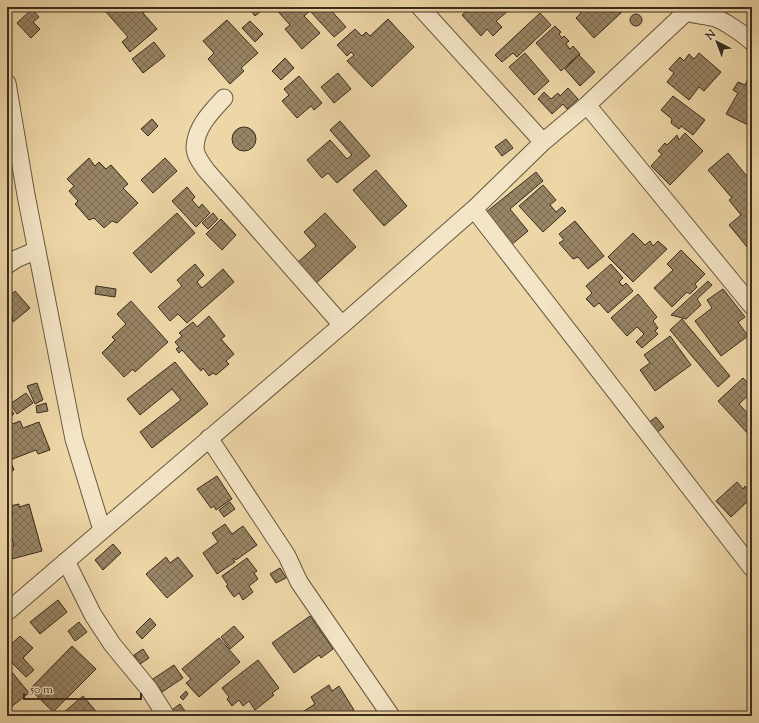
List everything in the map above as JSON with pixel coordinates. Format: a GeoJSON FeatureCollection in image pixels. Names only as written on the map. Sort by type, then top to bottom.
{"type":"FeatureCollection","features":[{"type":"Feature","properties":{"kind":"street"},"geometry":{"type":"LineString","coordinates":[[420,7],[543,142]]}},
{"type":"Feature","properties":{"kind":"street"},"geometry":{"type":"LineString","coordinates":[[7,612],[342,325],[474,209],[543,142],[587,105],[682,10],[716,18],[747,37],[752,42]]}},
{"type":"Feature","properties":{"kind":"street"},"geometry":{"type":"LineString","coordinates":[[7,83],[26,195],[74,439],[102,530]]}},
{"type":"Feature","properties":{"kind":"street"},"geometry":{"type":"LineString","coordinates":[[224,98],[207,117],[199,130],[195,148],[198,159],[342,325]]}},
{"type":"Feature","properties":{"kind":"street"},"geometry":{"type":"LineString","coordinates":[[587,105],[752,306]]}},
{"type":"Feature","properties":{"kind":"street"},"geometry":{"type":"LineString","coordinates":[[474,209],[752,568]]}},
{"type":"Feature","properties":{"kind":"street"},"geometry":{"type":"LineString","coordinates":[[7,265],[16,259],[37,250]]}},
{"type":"Feature","properties":{"kind":"street"},"geometry":{"type":"LineString","coordinates":[[209,438],[287,556],[299,582],[391,716]]}},
{"type":"Feature","properties":{"kind":"street"},"geometry":{"type":"LineString","coordinates":[[66,561],[97,621],[112,644],[149,689],[166,716]]}},
{"type":"Feature","properties":{"kind":"building"},"geometry":{"type":"Polygon","coordinates":[[[111,7],[146,7],[148,9],[143,13],[157,29],[130,52],[122,42],[128,37],[106,12],[111,7]]]}},
{"type":"Feature","properties":{"kind":"building"},"geometry":{"type":"Polygon","coordinates":[[[248,7],[266,7],[255,16],[248,7]]]}},
{"type":"Feature","properties":{"kind":"building"},"geometry":{"type":"Polygon","coordinates":[[[274,7],[328,7],[346,27],[334,37],[310,11],[304,16],[320,33],[302,49],[285,29],[290,25],[274,7]]]}},
{"type":"Feature","properties":{"kind":"building"},"geometry":{"type":"Polygon","coordinates":[[[471,7],[504,7],[508,11],[496,21],[502,27],[493,36],[487,29],[481,36],[462,15],[471,7]]]}},
{"type":"Feature","properties":{"kind":"building"},"geometry":{"type":"Polygon","coordinates":[[[510,7],[519,7],[514,12],[510,7]]]}},
{"type":"Feature","properties":{"kind":"building"},"geometry":{"type":"Polygon","coordinates":[[[575,7],[618,7],[622,12],[594,38],[576,18],[581,13],[575,7]]]}},
{"type":"Feature","properties":{"kind":"building"},"geometry":{"type":"Polygon","coordinates":[[[32,9],[39,17],[33,22],[40,29],[31,38],[17,23],[32,9]]]}},
{"type":"Feature","properties":{"kind":"building"},"geometry":{"type":"Polygon","coordinates":[[[540,13],[551,25],[517,57],[513,53],[502,62],[495,55],[540,13]]]}},
{"type":"Feature","properties":{"kind":"building"},"geometry":{"type":"Polygon","coordinates":[[[634,14],[638,14],[642,20],[638,26],[634,26],[630,22],[630,18],[634,14]]]}},
{"type":"Feature","properties":{"kind":"building"},"geometry":{"type":"Polygon","coordinates":[[[388,19],[414,47],[372,87],[347,61],[354,55],[351,52],[347,56],[337,45],[355,29],[362,36],[366,32],[370,36],[388,19]]]}},
{"type":"Feature","properties":{"kind":"building"},"geometry":{"type":"Polygon","coordinates":[[[227,20],[258,53],[241,68],[244,71],[230,84],[208,59],[214,53],[203,41],[227,20]]]}},
{"type":"Feature","properties":{"kind":"building"},"geometry":{"type":"Polygon","coordinates":[[[250,21],[263,34],[255,42],[242,28],[250,21]]]}},
{"type":"Feature","properties":{"kind":"building"},"geometry":{"type":"Polygon","coordinates":[[[555,26],[561,32],[559,34],[562,38],[564,36],[569,41],[566,44],[570,49],[573,46],[580,54],[561,71],[536,43],[555,26]]]}},
{"type":"Feature","properties":{"kind":"building"},"geometry":{"type":"Polygon","coordinates":[[[154,42],[165,56],[143,73],[132,59],[154,42]]]}},
{"type":"Feature","properties":{"kind":"building"},"geometry":{"type":"Polygon","coordinates":[[[525,53],[549,81],[534,95],[509,67],[525,53]]]}},
{"type":"Feature","properties":{"kind":"building"},"geometry":{"type":"Polygon","coordinates":[[[699,53],[721,72],[704,91],[699,87],[689,100],[667,82],[674,73],[669,69],[680,57],[684,61],[689,54],[694,59],[699,53]]]}},
{"type":"Feature","properties":{"kind":"building"},"geometry":{"type":"Polygon","coordinates":[[[579,55],[595,72],[580,86],[565,69],[579,55]]]}},
{"type":"Feature","properties":{"kind":"building"},"geometry":{"type":"Polygon","coordinates":[[[285,58],[294,68],[281,80],[272,71],[285,58]]]}},
{"type":"Feature","properties":{"kind":"building"},"geometry":{"type":"Polygon","coordinates":[[[338,73],[351,89],[334,103],[321,87],[338,73]]]}},
{"type":"Feature","properties":{"kind":"building"},"geometry":{"type":"Polygon","coordinates":[[[751,73],[752,127],[726,114],[738,93],[733,90],[738,82],[745,85],[751,73]]]}},
{"type":"Feature","properties":{"kind":"building"},"geometry":{"type":"Polygon","coordinates":[[[299,76],[322,103],[314,110],[311,106],[297,118],[282,101],[289,95],[284,89],[299,76]]]}},
{"type":"Feature","properties":{"kind":"building"},"geometry":{"type":"Polygon","coordinates":[[[568,88],[578,99],[567,109],[563,104],[552,114],[538,99],[544,92],[551,99],[558,93],[560,96],[568,88]]]}},
{"type":"Feature","properties":{"kind":"building"},"geometry":{"type":"Polygon","coordinates":[[[673,96],[705,120],[693,135],[681,126],[679,129],[671,123],[672,119],[661,110],[673,96]]]}},
{"type":"Feature","properties":{"kind":"building"},"geometry":{"type":"Polygon","coordinates":[[[152,119],[158,126],[148,136],[141,129],[152,119]]]}},
{"type":"Feature","properties":{"kind":"building"},"geometry":{"type":"Polygon","coordinates":[[[340,121],[370,156],[337,183],[328,173],[322,178],[307,160],[330,140],[347,159],[352,155],[330,130],[340,121]]]}},
{"type":"Feature","properties":{"kind":"building"},"geometry":{"type":"Polygon","coordinates":[[[244,127],[253,130],[256,139],[253,148],[244,151],[235,148],[232,139],[235,130],[244,127]]]}},
{"type":"Feature","properties":{"kind":"building"},"geometry":{"type":"Polygon","coordinates":[[[685,133],[703,151],[670,185],[651,166],[662,154],[658,151],[665,143],[667,145],[677,135],[679,140],[685,133]]]}},
{"type":"Feature","properties":{"kind":"building"},"geometry":{"type":"Polygon","coordinates":[[[506,139],[513,148],[502,156],[495,147],[506,139]]]}},
{"type":"Feature","properties":{"kind":"building"},"geometry":{"type":"Polygon","coordinates":[[[728,153],[750,180],[752,178],[752,253],[729,225],[741,215],[729,200],[732,198],[708,170],[728,153]]]}},
{"type":"Feature","properties":{"kind":"building"},"geometry":{"type":"Polygon","coordinates":[[[89,158],[95,166],[99,162],[106,169],[111,165],[128,184],[123,188],[138,203],[117,223],[112,221],[104,228],[94,218],[89,220],[75,204],[78,201],[69,191],[74,186],[67,179],[89,158]]]}},
{"type":"Feature","properties":{"kind":"building"},"geometry":{"type":"Polygon","coordinates":[[[165,158],[177,171],[153,193],[141,180],[165,158]]]}},
{"type":"Feature","properties":{"kind":"building"},"geometry":{"type":"Polygon","coordinates":[[[376,170],[407,206],[384,226],[353,190],[376,170]]]}},
{"type":"Feature","properties":{"kind":"building"},"geometry":{"type":"Polygon","coordinates":[[[536,172],[543,181],[510,209],[528,231],[511,245],[485,213],[536,172]]]}},
{"type":"Feature","properties":{"kind":"building"},"geometry":{"type":"Polygon","coordinates":[[[543,185],[556,200],[550,205],[556,212],[562,207],[566,211],[543,232],[519,206],[543,185]]]}},
{"type":"Feature","properties":{"kind":"building"},"geometry":{"type":"Polygon","coordinates":[[[187,187],[195,197],[192,200],[199,208],[202,204],[210,213],[196,227],[172,201],[187,187]]]}},
{"type":"Feature","properties":{"kind":"building"},"geometry":{"type":"Polygon","coordinates":[[[177,213],[195,233],[151,273],[133,253],[177,213]]]}},
{"type":"Feature","properties":{"kind":"building"},"geometry":{"type":"Polygon","coordinates":[[[213,213],[218,219],[208,229],[202,223],[213,213]]]}},
{"type":"Feature","properties":{"kind":"building"},"geometry":{"type":"Polygon","coordinates":[[[325,213],[356,247],[315,284],[297,263],[316,246],[304,232],[325,213]]]}},
{"type":"Feature","properties":{"kind":"building"},"geometry":{"type":"Polygon","coordinates":[[[221,219],[236,235],[222,250],[206,234],[221,219]]]}},
{"type":"Feature","properties":{"kind":"building"},"geometry":{"type":"Polygon","coordinates":[[[575,221],[604,256],[588,269],[578,257],[573,259],[559,243],[564,240],[559,234],[575,221]]]}},
{"type":"Feature","properties":{"kind":"building"},"geometry":{"type":"Polygon","coordinates":[[[633,233],[645,245],[650,241],[653,246],[658,241],[667,249],[633,282],[608,257],[633,233]]]}},
{"type":"Feature","properties":{"kind":"building"},"geometry":{"type":"Polygon","coordinates":[[[681,250],[705,274],[695,284],[697,287],[690,294],[687,292],[672,307],[654,288],[673,270],[667,264],[681,250]]]}},
{"type":"Feature","properties":{"kind":"building"},"geometry":{"type":"Polygon","coordinates":[[[195,264],[204,275],[197,282],[202,288],[223,269],[234,282],[187,323],[178,314],[170,321],[158,307],[182,286],[177,280],[195,264]]]}},
{"type":"Feature","properties":{"kind":"building"},"geometry":{"type":"Polygon","coordinates":[[[611,264],[623,278],[619,282],[623,286],[626,283],[633,291],[608,313],[599,303],[594,307],[586,299],[592,293],[586,286],[611,264]]]}},
{"type":"Feature","properties":{"kind":"building"},"geometry":{"type":"Polygon","coordinates":[[[708,281],[712,285],[697,299],[701,305],[686,319],[671,315],[708,281]]]}},
{"type":"Feature","properties":{"kind":"building"},"geometry":{"type":"Polygon","coordinates":[[[96,286],[116,289],[115,297],[95,294],[96,286]]]}},
{"type":"Feature","properties":{"kind":"building"},"geometry":{"type":"Polygon","coordinates":[[[723,289],[745,317],[738,322],[748,336],[721,356],[695,321],[712,308],[707,300],[723,289]]]}},
{"type":"Feature","properties":{"kind":"building"},"geometry":{"type":"Polygon","coordinates":[[[15,291],[30,308],[13,322],[12,316],[7,320],[7,299],[15,291]]]}},
{"type":"Feature","properties":{"kind":"building"},"geometry":{"type":"Polygon","coordinates":[[[638,294],[657,317],[653,321],[658,328],[655,331],[658,334],[642,348],[636,342],[644,334],[637,327],[627,336],[611,318],[638,294]]]}},
{"type":"Feature","properties":{"kind":"building"},"geometry":{"type":"Polygon","coordinates":[[[131,301],[168,342],[135,372],[133,369],[124,377],[102,353],[115,340],[112,337],[126,324],[117,314],[131,301]]]}},
{"type":"Feature","properties":{"kind":"building"},"geometry":{"type":"Polygon","coordinates":[[[209,316],[225,336],[221,339],[234,354],[226,361],[229,364],[216,375],[213,373],[209,376],[203,368],[201,371],[182,350],[179,353],[176,349],[179,347],[175,342],[182,336],[179,333],[193,322],[197,327],[209,316]]]}},
{"type":"Feature","properties":{"kind":"building"},"geometry":{"type":"Polygon","coordinates":[[[682,319],[730,376],[718,387],[670,330],[682,319]]]}},
{"type":"Feature","properties":{"kind":"building"},"geometry":{"type":"Polygon","coordinates":[[[670,336],[691,365],[655,391],[640,370],[650,363],[644,355],[670,336]]]}},
{"type":"Feature","properties":{"kind":"building"},"geometry":{"type":"Polygon","coordinates":[[[7,338],[12,345],[7,349],[7,338]]]}},
{"type":"Feature","properties":{"kind":"building"},"geometry":{"type":"Polygon","coordinates":[[[7,356],[12,362],[7,367],[7,356]]]}},
{"type":"Feature","properties":{"kind":"building"},"geometry":{"type":"Polygon","coordinates":[[[175,362],[208,404],[152,448],[140,432],[181,400],[172,389],[140,415],[127,399],[175,362]]]}},
{"type":"Feature","properties":{"kind":"building"},"geometry":{"type":"Polygon","coordinates":[[[743,378],[752,387],[752,392],[739,404],[752,418],[752,434],[750,436],[718,401],[743,378]]]}},
{"type":"Feature","properties":{"kind":"building"},"geometry":{"type":"Polygon","coordinates":[[[37,383],[43,400],[35,404],[27,386],[37,383]]]}},
{"type":"Feature","properties":{"kind":"building"},"geometry":{"type":"Polygon","coordinates":[[[26,393],[33,403],[17,414],[10,404],[26,393]]]}},
{"type":"Feature","properties":{"kind":"building"},"geometry":{"type":"Polygon","coordinates":[[[7,403],[14,414],[7,419],[7,403]]]}},
{"type":"Feature","properties":{"kind":"building"},"geometry":{"type":"Polygon","coordinates":[[[46,403],[48,411],[37,413],[36,406],[46,403]]]}},
{"type":"Feature","properties":{"kind":"building"},"geometry":{"type":"Polygon","coordinates":[[[656,417],[664,427],[656,433],[648,423],[656,417]]]}},
{"type":"Feature","properties":{"kind":"building"},"geometry":{"type":"Polygon","coordinates":[[[20,421],[23,428],[39,422],[50,450],[38,454],[36,450],[10,460],[14,470],[7,473],[7,426],[20,421]]]}},
{"type":"Feature","properties":{"kind":"building"},"geometry":{"type":"Polygon","coordinates":[[[752,455],[752,464],[747,459],[752,455]]]}},
{"type":"Feature","properties":{"kind":"building"},"geometry":{"type":"Polygon","coordinates":[[[217,476],[232,499],[216,510],[214,506],[211,508],[197,489],[217,476]]]}},
{"type":"Feature","properties":{"kind":"building"},"geometry":{"type":"Polygon","coordinates":[[[752,481],[752,491],[747,486],[752,481]]]}},
{"type":"Feature","properties":{"kind":"building"},"geometry":{"type":"Polygon","coordinates":[[[737,482],[743,489],[745,486],[752,493],[752,497],[731,517],[716,501],[737,482]]]}},
{"type":"Feature","properties":{"kind":"building"},"geometry":{"type":"Polygon","coordinates":[[[230,502],[235,509],[224,517],[219,510],[230,502]]]}},
{"type":"Feature","properties":{"kind":"building"},"geometry":{"type":"Polygon","coordinates":[[[752,503],[752,511],[748,508],[752,503]]]}},
{"type":"Feature","properties":{"kind":"building"},"geometry":{"type":"Polygon","coordinates":[[[19,504],[19,507],[29,504],[42,551],[8,560],[7,547],[14,546],[12,539],[7,540],[7,516],[13,514],[10,506],[19,504]]]}},
{"type":"Feature","properties":{"kind":"building"},"geometry":{"type":"Polygon","coordinates":[[[225,524],[232,534],[243,526],[257,545],[236,560],[234,558],[233,559],[235,562],[217,574],[203,553],[218,542],[212,533],[225,524]]]}},
{"type":"Feature","properties":{"kind":"building"},"geometry":{"type":"Polygon","coordinates":[[[113,544],[121,553],[103,570],[95,560],[113,544]]]}},
{"type":"Feature","properties":{"kind":"building"},"geometry":{"type":"Polygon","coordinates":[[[166,557],[170,563],[178,557],[193,576],[167,598],[146,574],[166,557]]]}},
{"type":"Feature","properties":{"kind":"building"},"geometry":{"type":"Polygon","coordinates":[[[247,558],[257,571],[254,573],[258,579],[249,586],[253,592],[243,600],[239,593],[234,597],[226,586],[228,585],[222,576],[247,558]]]}},
{"type":"Feature","properties":{"kind":"building"},"geometry":{"type":"Polygon","coordinates":[[[7,567],[12,581],[7,583],[7,567]]]}},
{"type":"Feature","properties":{"kind":"building"},"geometry":{"type":"Polygon","coordinates":[[[280,568],[286,578],[276,583],[270,574],[280,568]]]}},
{"type":"Feature","properties":{"kind":"building"},"geometry":{"type":"Polygon","coordinates":[[[58,600],[67,612],[40,634],[30,622],[58,600]]]}},
{"type":"Feature","properties":{"kind":"building"},"geometry":{"type":"Polygon","coordinates":[[[310,616],[333,649],[321,658],[319,655],[294,673],[272,643],[310,616]]]}},
{"type":"Feature","properties":{"kind":"building"},"geometry":{"type":"Polygon","coordinates":[[[150,618],[156,625],[142,639],[136,632],[150,618]]]}},
{"type":"Feature","properties":{"kind":"building"},"geometry":{"type":"Polygon","coordinates":[[[79,622],[87,632],[75,641],[68,631],[79,622]]]}},
{"type":"Feature","properties":{"kind":"building"},"geometry":{"type":"Polygon","coordinates":[[[234,626],[244,637],[230,649],[221,637],[234,626]]]}},
{"type":"Feature","properties":{"kind":"building"},"geometry":{"type":"Polygon","coordinates":[[[20,636],[33,648],[23,658],[34,670],[26,677],[7,658],[7,648],[20,636]]]}},
{"type":"Feature","properties":{"kind":"building"},"geometry":{"type":"Polygon","coordinates":[[[219,638],[240,662],[199,697],[186,683],[191,679],[182,669],[219,638]]]}},
{"type":"Feature","properties":{"kind":"building"},"geometry":{"type":"Polygon","coordinates":[[[72,646],[96,669],[53,712],[30,689],[72,646]]]}},
{"type":"Feature","properties":{"kind":"building"},"geometry":{"type":"Polygon","coordinates":[[[143,649],[149,658],[140,664],[134,655],[143,649]]]}},
{"type":"Feature","properties":{"kind":"building"},"geometry":{"type":"Polygon","coordinates":[[[258,660],[279,688],[272,693],[274,695],[255,710],[249,701],[243,706],[239,700],[232,706],[227,699],[229,697],[222,688],[258,660]]]}},
{"type":"Feature","properties":{"kind":"building"},"geometry":{"type":"Polygon","coordinates":[[[174,665],[183,678],[162,692],[153,679],[174,665]]]}},
{"type":"Feature","properties":{"kind":"building"},"geometry":{"type":"Polygon","coordinates":[[[7,666],[29,693],[11,707],[7,701],[7,666]]]}},
{"type":"Feature","properties":{"kind":"building"},"geometry":{"type":"Polygon","coordinates":[[[329,685],[332,691],[339,686],[354,710],[344,716],[307,716],[304,711],[315,704],[311,697],[329,685]]]}},
{"type":"Feature","properties":{"kind":"building"},"geometry":{"type":"Polygon","coordinates":[[[186,691],[188,694],[183,700],[180,697],[186,691]]]}},
{"type":"Feature","properties":{"kind":"building"},"geometry":{"type":"Polygon","coordinates":[[[83,696],[100,716],[65,716],[63,713],[83,696]]]}},
{"type":"Feature","properties":{"kind":"building"},"geometry":{"type":"Polygon","coordinates":[[[180,704],[187,714],[184,716],[172,716],[169,712],[180,704]]]}}]}
